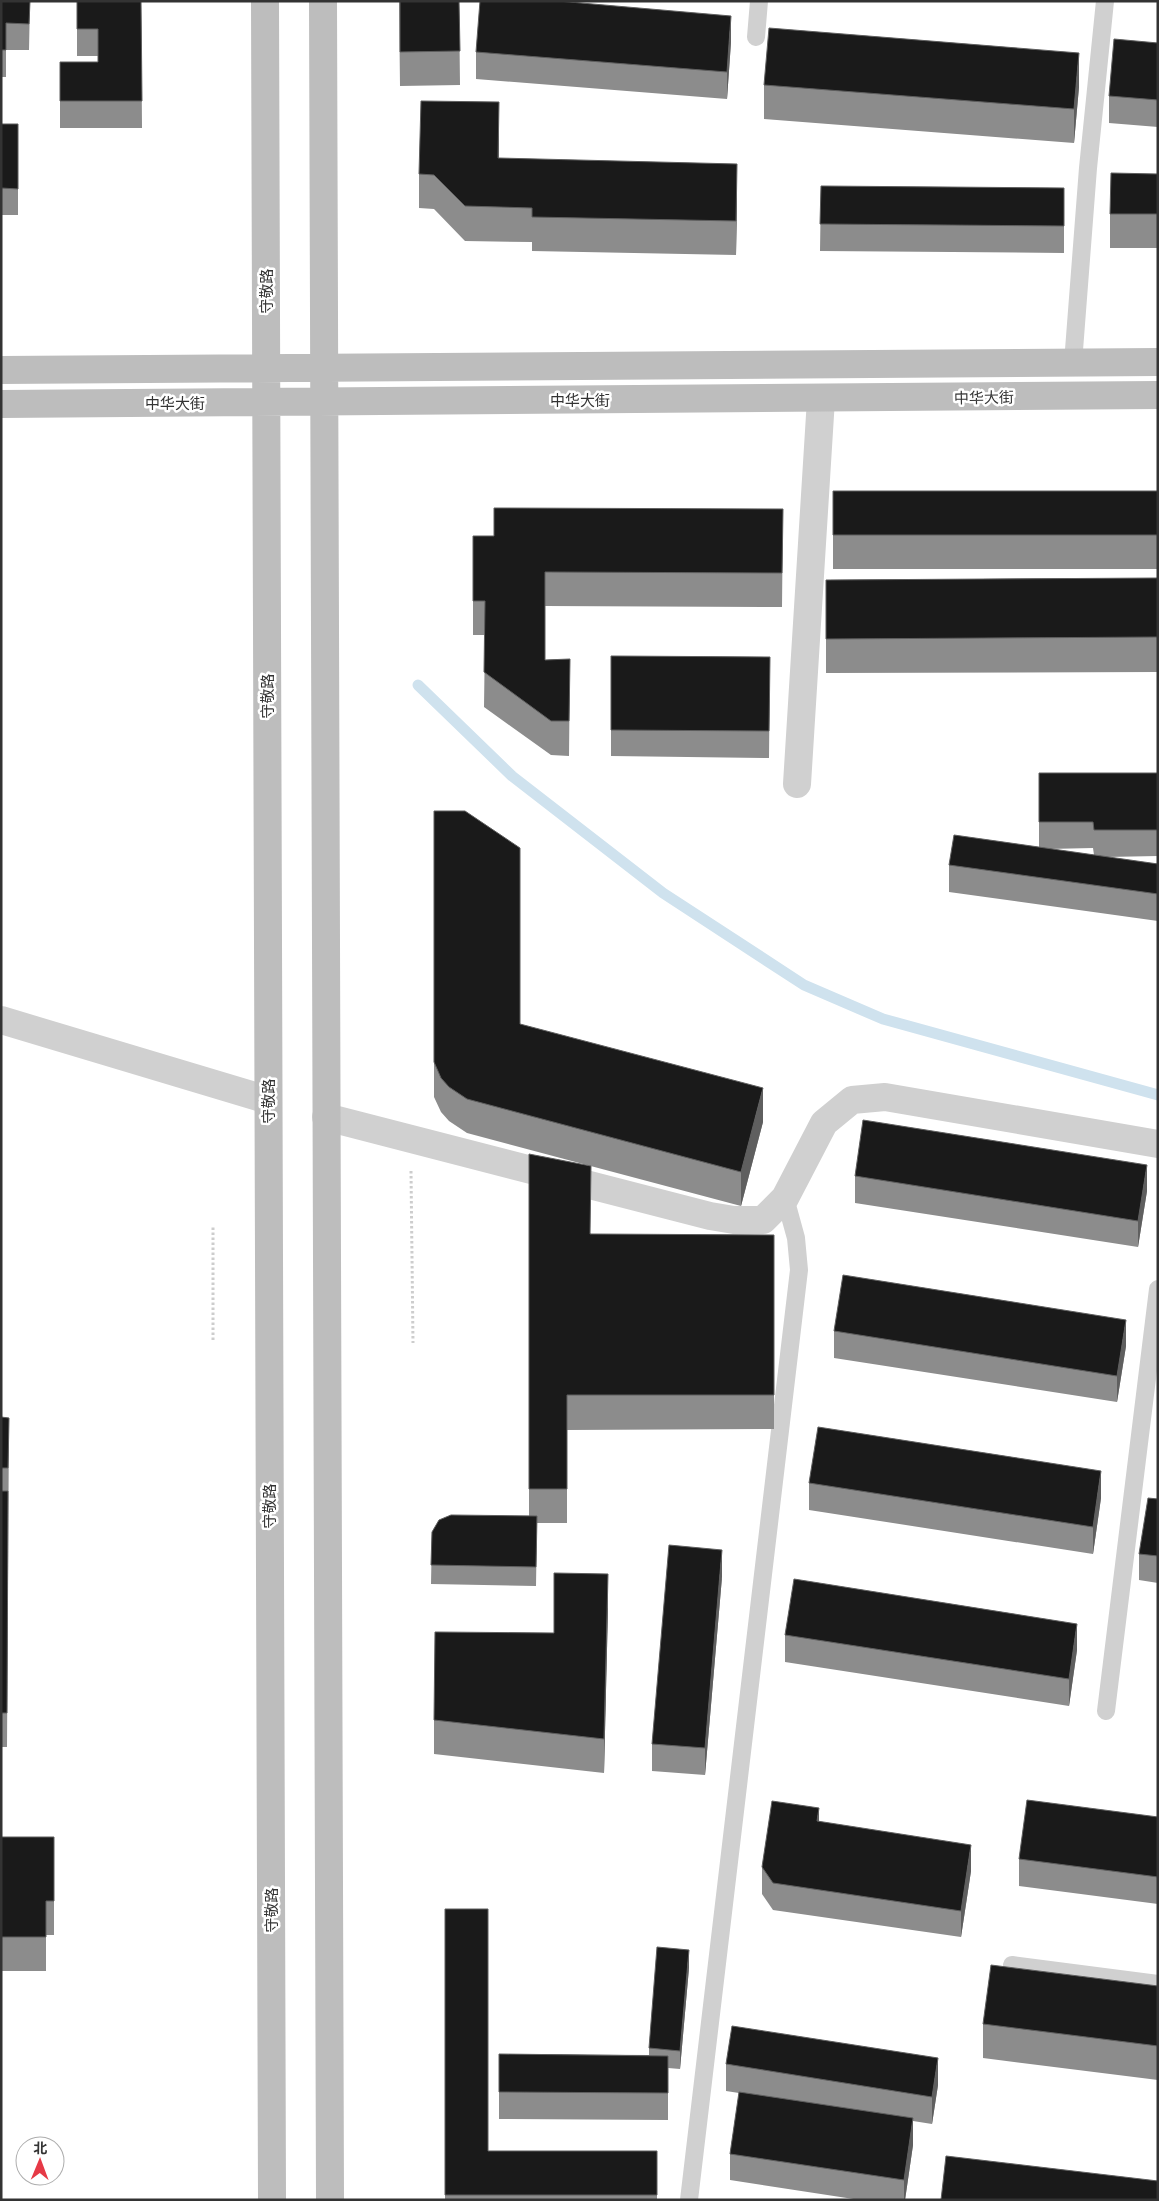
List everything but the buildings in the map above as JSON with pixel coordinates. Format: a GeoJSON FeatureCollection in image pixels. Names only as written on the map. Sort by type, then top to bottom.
{"type":"FeatureCollection","features":[{"type":"Feature","properties":{"kind":"main road","name":"守敬路"},"geometry":{"type":"LineString","coordinates":[[266,1],[272,2200]]}},
{"type":"Feature","properties":{"kind":"main road"},"geometry":{"type":"LineString","coordinates":[[323,1],[330,2200]]}},
{"type":"Feature","properties":{"kind":"main road"},"geometry":{"type":"LineString","coordinates":[[1,370],[1158,362]]}},
{"type":"Feature","properties":{"kind":"main road","name":"中华大街"},"geometry":{"type":"LineString","coordinates":[[1,404],[1158,395]]}},
{"type":"Feature","properties":{"kind":"street"},"geometry":{"type":"LineString","coordinates":[[797,784],[821,399]]}},
{"type":"Feature","properties":{"kind":"street"},"geometry":{"type":"LineString","coordinates":[[1,1020],[268,1100]]}},
{"type":"Feature","properties":{"kind":"street"},"geometry":{"type":"LineString","coordinates":[[326,1117],[710,1216],[734,1220],[763,1220],[785,1198],[824,1123],[852,1100],[885,1097],[1158,1144]]}},
{"type":"Feature","properties":{"kind":"lane"},"geometry":{"type":"LineString","coordinates":[[756,37],[759,1]]}},
{"type":"Feature","properties":{"kind":"lane"},"geometry":{"type":"LineString","coordinates":[[1073,363],[1088,168],[1105,1]]}},
{"type":"Feature","properties":{"kind":"lane"},"geometry":{"type":"LineString","coordinates":[[689,2200],[799,1270],[796,1238],[785,1198]]}},
{"type":"Feature","properties":{"kind":"lane"},"geometry":{"type":"LineString","coordinates":[[1106,1711],[1158,1289]]}},
{"type":"Feature","properties":{"kind":"lane"},"geometry":{"type":"LineString","coordinates":[[1012,1966],[1158,1984]]}},
{"type":"Feature","properties":{"kind":"path"},"geometry":{"type":"LineString","coordinates":[[410,1139],[413,1343]]}},
{"type":"Feature","properties":{"kind":"path"},"geometry":{"type":"LineString","coordinates":[[213,1226],[213,1340]]}},
{"type":"Feature","properties":{"kind":"waterway"},"geometry":{"type":"LineString","coordinates":[[418,685],[512,776],[663,893],[804,985],[883,1019],[1158,1095]]}}]}
